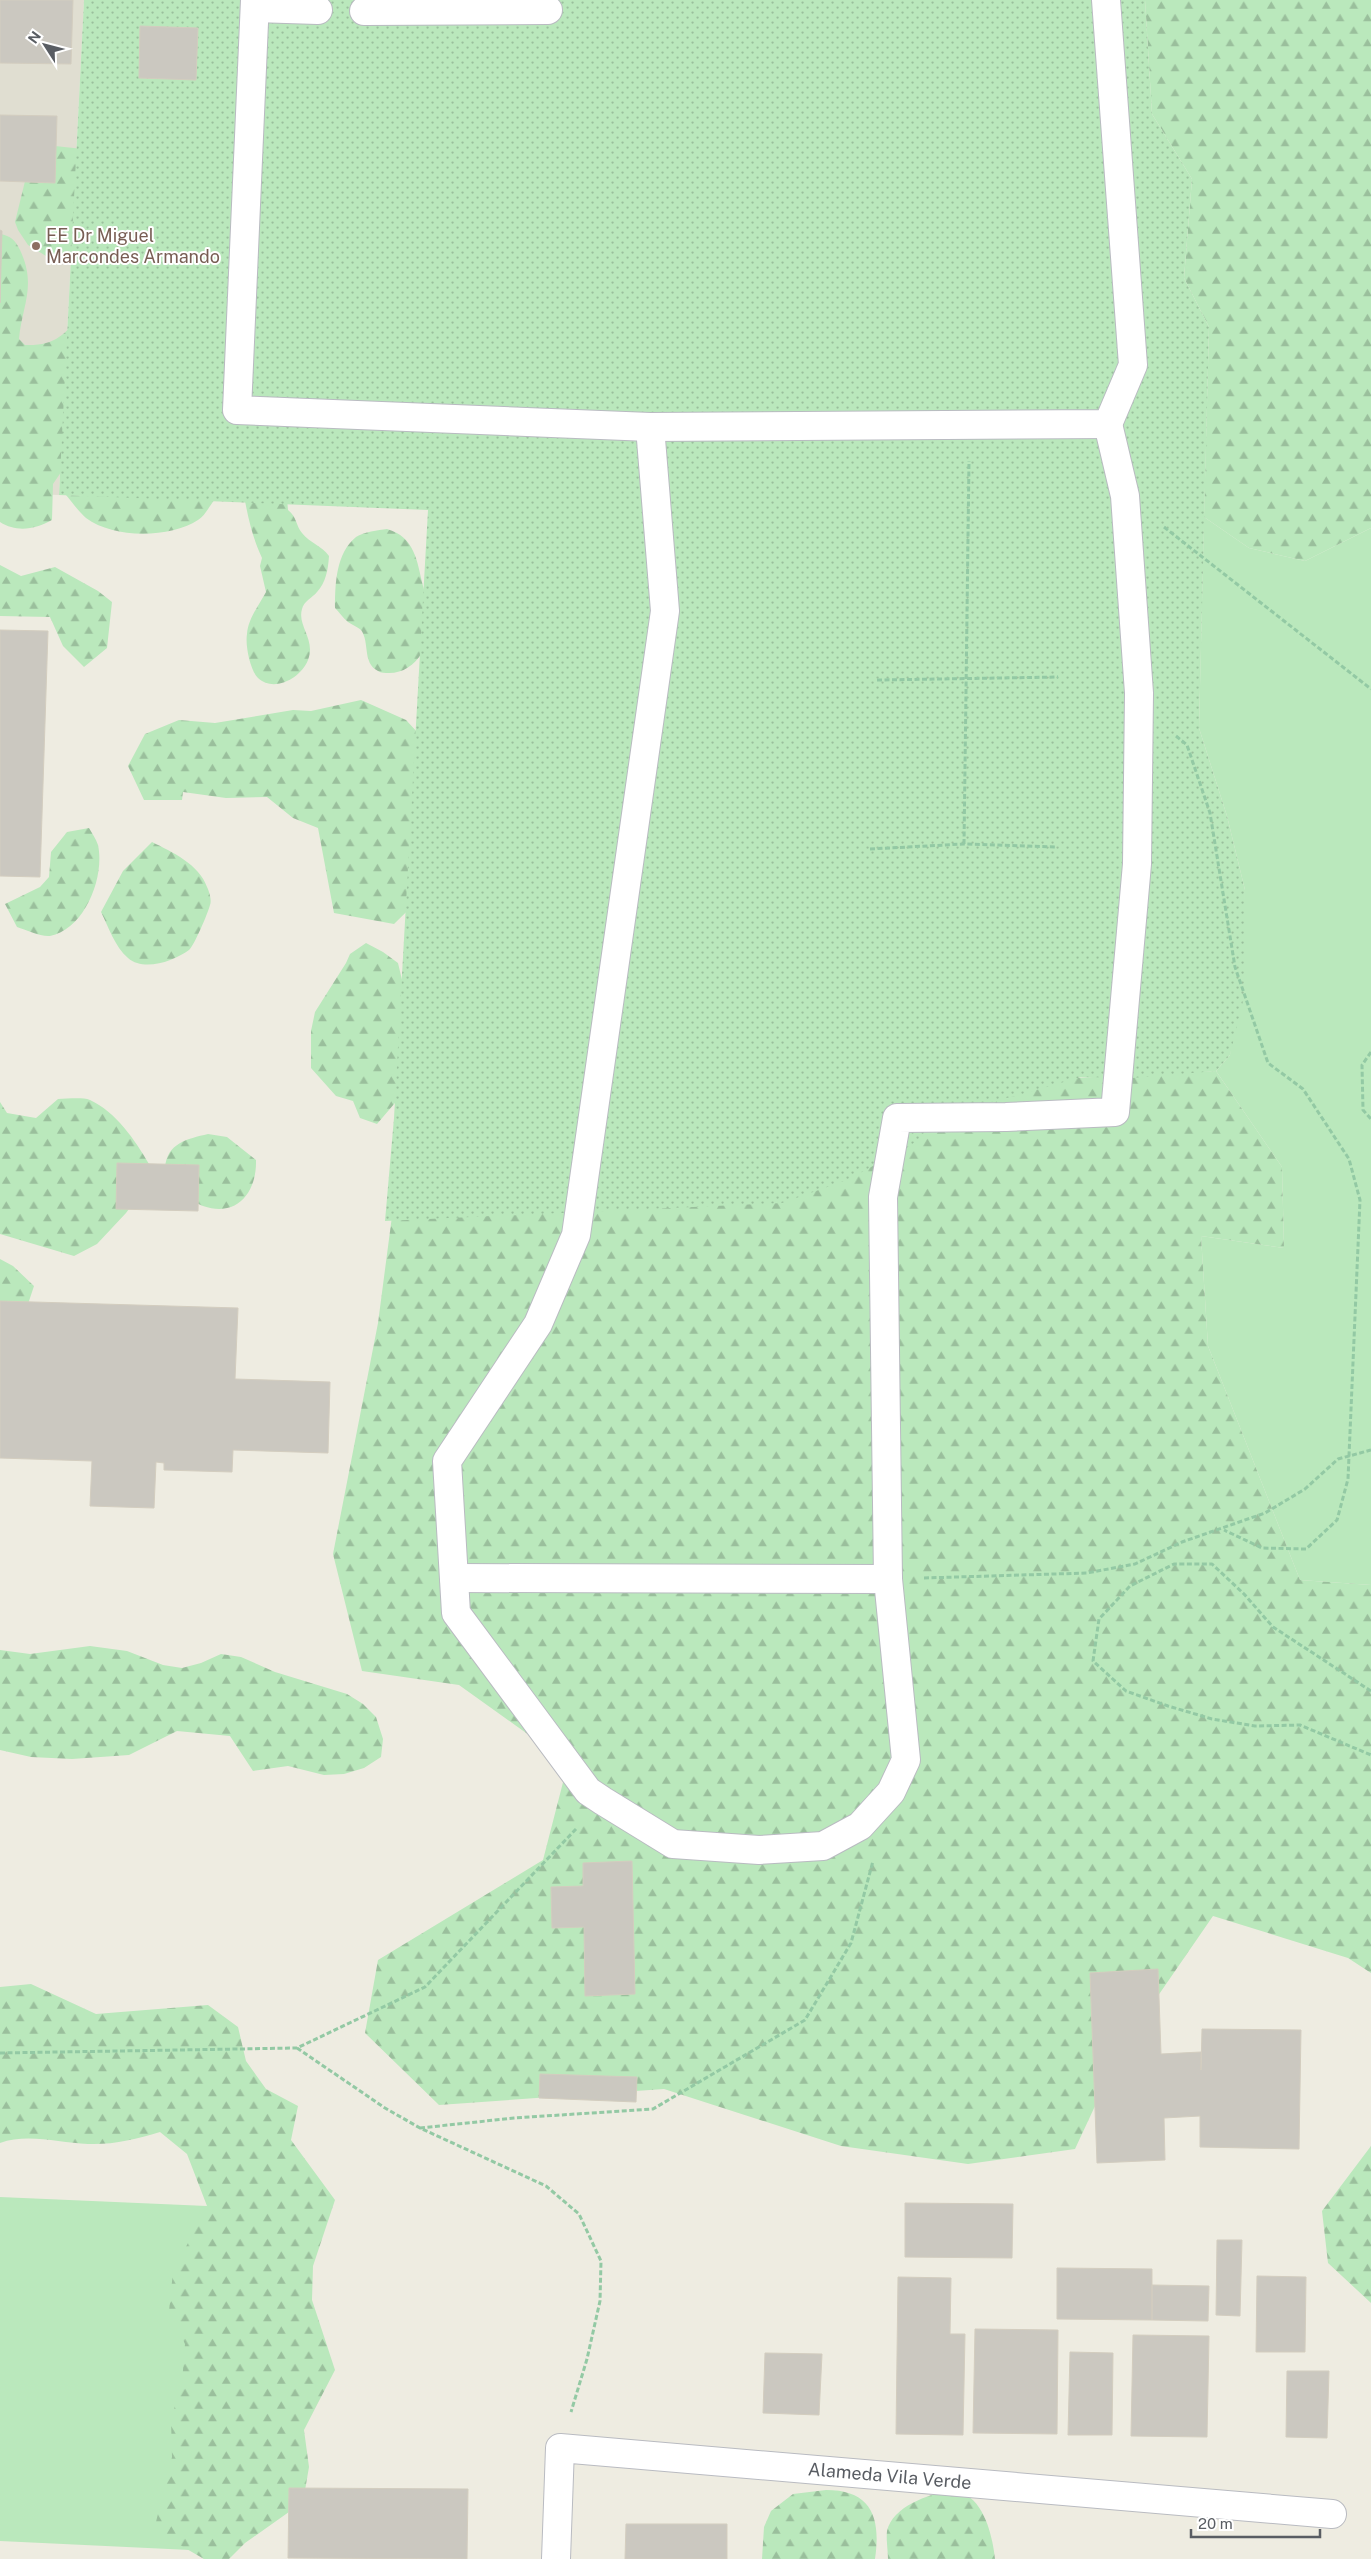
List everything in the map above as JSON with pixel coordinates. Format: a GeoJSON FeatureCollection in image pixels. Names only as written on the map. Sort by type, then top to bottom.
{"type":"FeatureCollection","features":[{"type":"Feature","properties":{"kind":"street"},"geometry":{"type":"LineString","coordinates":[[650,427],[665,611],[576,1235],[538,1324],[447,1461],[456,1612],[588,1790],[603,1801],[673,1844],[759,1850],[823,1846],[860,1826],[891,1792],[906,1760],[888,1579],[883,1198],[897,1118],[1006,1117],[1115,1112],[1138,864],[1139,693],[1125,496],[1108,424],[1133,366],[1106,0]]}},
{"type":"Feature","properties":{"kind":"street"},"geometry":{"type":"LineString","coordinates":[[318,10],[255,4],[237,410],[650,427],[1108,424]]}},
{"type":"Feature","properties":{"kind":"street"},"geometry":{"type":"LineString","coordinates":[[364,11],[548,10]]}},
{"type":"Feature","properties":{"kind":"street"},"geometry":{"type":"LineString","coordinates":[[454,1578],[888,1579]]}},
{"type":"Feature","properties":{"kind":"street"},"geometry":{"type":"LineString","coordinates":[[556,2559],[560,2448]]}},
{"type":"Feature","properties":{"kind":"street","name":"Alameda Vila Verde"},"geometry":{"type":"LineString","coordinates":[[560,2448],[1332,2514]]}},
{"type":"Feature","properties":{"kind":"path"},"geometry":{"type":"LineString","coordinates":[[964,844],[969,426]]}},
{"type":"Feature","properties":{"kind":"path"},"geometry":{"type":"LineString","coordinates":[[1125,496],[1371,689]]}},
{"type":"Feature","properties":{"kind":"path"},"geometry":{"type":"LineString","coordinates":[[877,680],[966,677],[1058,678]]}},
{"type":"Feature","properties":{"kind":"path"},"geometry":{"type":"LineString","coordinates":[[1139,693],[1152,716],[1187,745],[1190,753],[1210,812],[1235,967],[1268,1063],[1303,1089],[1349,1159],[1360,1200],[1348,1479],[1337,1520],[1306,1549],[1262,1548],[1224,1530]]}},
{"type":"Feature","properties":{"kind":"path"},"geometry":{"type":"LineString","coordinates":[[870,849],[964,844],[1055,847]]}},
{"type":"Feature","properties":{"kind":"path"},"geometry":{"type":"LineString","coordinates":[[1371,1052],[1362,1065],[1363,1110],[1371,1119]]}},
{"type":"Feature","properties":{"kind":"path"},"geometry":{"type":"LineString","coordinates":[[888,1579],[1087,1573],[1136,1564],[1182,1542],[1224,1530],[1266,1513],[1305,1489],[1338,1459],[1371,1450]]}},
{"type":"Feature","properties":{"kind":"path"},"geometry":{"type":"LineString","coordinates":[[1371,1691],[1273,1627],[1244,1594],[1212,1564],[1174,1564],[1130,1586],[1100,1619],[1093,1661],[1126,1691],[1212,1718],[1255,1726],[1300,1725],[1371,1755]]}},
{"type":"Feature","properties":{"kind":"path"},"geometry":{"type":"LineString","coordinates":[[0,2053],[297,2048],[425,1987],[603,1801]]}},
{"type":"Feature","properties":{"kind":"path"},"geometry":{"type":"LineString","coordinates":[[420,2128],[514,2118],[653,2109],[806,2020],[851,1943],[874,1858]]}},
{"type":"Feature","properties":{"kind":"path"},"geometry":{"type":"LineString","coordinates":[[297,2048],[385,2108],[420,2128],[546,2186],[579,2214],[601,2261],[598,2310],[587,2359],[560,2448]]}},
{"type":"Feature","properties":{"kind":"shaded area","name":"EE Dr Miguel Marcondes Armando"},"geometry":{"type":"Polygon","coordinates":[[[0,0],[84,0],[59,495],[0,493],[0,0]]]}},
{"type":"Feature","properties":{"kind":"green space"},"geometry":{"type":"Polygon","coordinates":[[[84,0],[1145,0],[1152,114],[1192,179],[1184,278],[1209,327],[1199,728],[1227,816],[1245,890],[1244,997],[1230,1055],[1216,1071],[1132,1078],[1081,1077],[965,1108],[908,1147],[847,1180],[782,1203],[385,1221],[394,1118],[428,510],[59,495],[84,0]]]}},
{"type":"Feature","properties":{"kind":"green space"},"geometry":{"type":"Polygon","coordinates":[[[1145,0],[1371,0],[1371,528],[1305,561],[1249,548],[1204,517],[1209,327],[1184,278],[1192,179],[1152,114],[1145,0]]]}},
{"type":"Feature","properties":{"kind":"green space"},"geometry":{"type":"Polygon","coordinates":[[[55,146],[83,149],[89,254],[51,259],[28,245],[15,222],[27,173],[55,146]]]}},
{"type":"Feature","properties":{"kind":"green space"},"geometry":{"type":"Polygon","coordinates":[[[0,234],[10,237],[14,241],[25,263],[28,285],[19,339],[25,345],[44,344],[58,338],[82,314],[68,462],[53,484],[52,520],[40,526],[20,529],[0,522],[0,234]]]}},
{"type":"Feature","properties":{"kind":"green space"},"geometry":{"type":"Polygon","coordinates":[[[66,495],[215,499],[201,518],[186,526],[158,533],[142,534],[111,530],[98,525],[83,516],[66,495]]]}},
{"type":"Feature","properties":{"kind":"green space"},"geometry":{"type":"Polygon","coordinates":[[[244,495],[287,499],[288,510],[302,533],[329,556],[323,584],[304,604],[302,609],[302,621],[310,646],[308,660],[293,678],[279,684],[264,682],[258,678],[250,663],[247,651],[249,623],[266,592],[260,566],[262,558],[251,527],[244,495]]]}},
{"type":"Feature","properties":{"kind":"green space"},"geometry":{"type":"Polygon","coordinates":[[[1204,517],[1249,548],[1305,561],[1371,528],[1371,1585],[1300,1580],[1208,1346],[1201,1236],[1284,1248],[1282,1167],[1216,1071],[1230,1055],[1245,890],[1227,816],[1199,728],[1204,517]]]}},
{"type":"Feature","properties":{"kind":"green space"},"geometry":{"type":"Polygon","coordinates":[[[387,529],[404,538],[413,551],[433,615],[430,635],[422,654],[408,668],[399,672],[389,673],[380,672],[373,667],[368,658],[364,635],[361,630],[348,622],[335,608],[338,570],[344,551],[356,537],[387,529]]]}},
{"type":"Feature","properties":{"kind":"green space"},"geometry":{"type":"Polygon","coordinates":[[[0,565],[21,576],[55,567],[98,591],[112,602],[107,648],[84,667],[63,646],[50,617],[0,616],[0,565]]]}},
{"type":"Feature","properties":{"kind":"green space"},"geometry":{"type":"Polygon","coordinates":[[[361,700],[406,720],[431,747],[445,874],[394,924],[334,913],[318,828],[293,818],[267,797],[226,798],[183,792],[182,800],[144,800],[128,766],[145,734],[179,720],[215,723],[293,710],[311,711],[361,700]]]}},
{"type":"Feature","properties":{"kind":"green space"},"geometry":{"type":"Polygon","coordinates":[[[89,828],[98,845],[98,872],[90,900],[82,913],[62,931],[50,936],[17,927],[5,904],[40,887],[49,877],[51,852],[67,832],[89,828]]]}},
{"type":"Feature","properties":{"kind":"green space"},"geometry":{"type":"Polygon","coordinates":[[[152,842],[184,860],[198,872],[208,889],[211,903],[201,929],[189,950],[175,958],[150,965],[135,962],[123,953],[112,936],[101,912],[123,871],[152,842]]]}},
{"type":"Feature","properties":{"kind":"green space"},"geometry":{"type":"Polygon","coordinates":[[[366,943],[398,963],[411,1018],[412,1083],[377,1124],[360,1118],[353,1101],[336,1096],[311,1068],[311,1031],[315,1012],[350,954],[366,943]]]}},
{"type":"Feature","properties":{"kind":"green space"},"geometry":{"type":"Polygon","coordinates":[[[1216,1071],[1282,1167],[1284,1248],[1201,1236],[1208,1346],[1300,1580],[1371,1585],[1371,1973],[1348,1958],[1213,1916],[1122,2048],[1075,2149],[968,2164],[841,2146],[664,2089],[439,2105],[365,2033],[378,1960],[543,1860],[568,1763],[459,1685],[362,1671],[333,1554],[378,1323],[400,1155],[1012,1081],[1216,1071]]]}},
{"type":"Feature","properties":{"kind":"green space"},"geometry":{"type":"Polygon","coordinates":[[[58,1099],[87,1099],[99,1105],[124,1128],[149,1164],[142,1191],[126,1213],[97,1244],[74,1256],[0,1234],[0,1102],[7,1113],[36,1118],[58,1099]]]}},
{"type":"Feature","properties":{"kind":"green space"},"geometry":{"type":"Polygon","coordinates":[[[208,1134],[227,1137],[256,1160],[253,1182],[249,1191],[235,1205],[226,1208],[215,1209],[198,1204],[165,1168],[170,1153],[179,1144],[208,1134]]]}},
{"type":"Feature","properties":{"kind":"green space"},"geometry":{"type":"Polygon","coordinates":[[[0,1259],[13,1266],[34,1286],[26,1310],[0,1326],[0,1259]]]}},
{"type":"Feature","properties":{"kind":"green space"},"geometry":{"type":"Polygon","coordinates":[[[90,1646],[127,1651],[163,1665],[182,1668],[201,1663],[221,1654],[241,1657],[275,1672],[347,1694],[363,1704],[376,1717],[383,1739],[381,1757],[364,1768],[344,1774],[324,1775],[288,1766],[253,1771],[230,1736],[177,1731],[129,1755],[72,1759],[31,1757],[0,1750],[0,1650],[30,1654],[90,1646]]]}},
{"type":"Feature","properties":{"kind":"green space"},"geometry":{"type":"Polygon","coordinates":[[[31,1984],[96,2014],[208,2005],[238,2027],[246,2061],[266,2089],[298,2106],[291,2140],[335,2200],[313,2266],[312,2300],[335,2370],[304,2430],[309,2467],[303,2502],[245,2543],[229,2559],[204,2559],[154,2530],[172,2457],[171,2419],[182,2383],[185,2344],[169,2311],[173,2272],[207,2206],[187,2154],[160,2132],[106,2144],[33,2139],[11,2140],[0,2143],[0,1987],[31,1984]]]}},
{"type":"Feature","properties":{"kind":"green space"},"geometry":{"type":"Polygon","coordinates":[[[1371,2146],[1371,2303],[1328,2263],[1322,2211],[1371,2146]]]}},
{"type":"Feature","properties":{"kind":"green space"},"geometry":{"type":"Polygon","coordinates":[[[0,2197],[207,2206],[190,2550],[0,2541],[0,2197]]]}},
{"type":"Feature","properties":{"kind":"green space"},"geometry":{"type":"Polygon","coordinates":[[[826,2490],[842,2491],[854,2495],[870,2509],[876,2531],[875,2559],[762,2559],[764,2527],[771,2511],[793,2494],[826,2490]]]}},
{"type":"Feature","properties":{"kind":"green space"},"geometry":{"type":"Polygon","coordinates":[[[950,2490],[961,2492],[971,2498],[978,2506],[988,2526],[995,2559],[888,2559],[887,2531],[896,2515],[912,2503],[950,2490]]]}},
{"type":"Feature","properties":{"kind":"building"},"geometry":{"type":"Polygon","coordinates":[[[0,0],[73,0],[71,64],[0,63],[0,0]]]}},
{"type":"Feature","properties":{"kind":"building"},"geometry":{"type":"Polygon","coordinates":[[[140,26],[198,28],[196,80],[139,78],[140,26]]]}},
{"type":"Feature","properties":{"kind":"building"},"geometry":{"type":"Polygon","coordinates":[[[0,115],[57,116],[55,183],[0,181],[0,115]]]}},
{"type":"Feature","properties":{"kind":"building"},"geometry":{"type":"Polygon","coordinates":[[[0,230],[2,231],[0,303],[0,230]]]}},
{"type":"Feature","properties":{"kind":"building"},"geometry":{"type":"Polygon","coordinates":[[[0,630],[48,631],[40,877],[0,876],[0,630]]]}},
{"type":"Feature","properties":{"kind":"building"},"geometry":{"type":"Polygon","coordinates":[[[117,1163],[199,1165],[198,1211],[116,1209],[117,1163]]]}},
{"type":"Feature","properties":{"kind":"building"},"geometry":{"type":"Polygon","coordinates":[[[0,1301],[238,1308],[235,1379],[330,1382],[328,1453],[233,1450],[232,1472],[164,1470],[164,1463],[156,1462],[154,1508],[90,1506],[92,1461],[0,1458],[0,1301]]]}},
{"type":"Feature","properties":{"kind":"building"},"geometry":{"type":"Polygon","coordinates":[[[632,1861],[635,1994],[585,1996],[584,1927],[552,1928],[551,1887],[583,1886],[583,1863],[632,1861]]]}},
{"type":"Feature","properties":{"kind":"building"},"geometry":{"type":"Polygon","coordinates":[[[1158,1969],[1161,2054],[1201,2052],[1201,2070],[1202,2029],[1301,2030],[1299,2149],[1200,2147],[1200,2116],[1164,2118],[1165,2160],[1097,2163],[1090,1973],[1158,1969]]]}},
{"type":"Feature","properties":{"kind":"building"},"geometry":{"type":"Polygon","coordinates":[[[540,2074],[637,2077],[636,2102],[539,2098],[540,2074]]]}},
{"type":"Feature","properties":{"kind":"building"},"geometry":{"type":"Polygon","coordinates":[[[905,2203],[1013,2204],[1012,2258],[905,2257],[905,2203]]]}},
{"type":"Feature","properties":{"kind":"building"},"geometry":{"type":"Polygon","coordinates":[[[1217,2240],[1242,2240],[1240,2316],[1216,2315],[1217,2240]]]}},
{"type":"Feature","properties":{"kind":"building"},"geometry":{"type":"Polygon","coordinates":[[[1057,2268],[1152,2269],[1152,2320],[1057,2319],[1057,2268]]]}},
{"type":"Feature","properties":{"kind":"building"},"geometry":{"type":"Polygon","coordinates":[[[1257,2276],[1306,2277],[1305,2352],[1256,2352],[1257,2276]]]}},
{"type":"Feature","properties":{"kind":"building"},"geometry":{"type":"Polygon","coordinates":[[[898,2277],[951,2278],[950,2334],[965,2334],[963,2435],[896,2434],[898,2277]]]}},
{"type":"Feature","properties":{"kind":"building"},"geometry":{"type":"Polygon","coordinates":[[[1152,2285],[1209,2286],[1208,2321],[1152,2320],[1152,2285]]]}},
{"type":"Feature","properties":{"kind":"building"},"geometry":{"type":"Polygon","coordinates":[[[975,2329],[1058,2330],[1057,2434],[973,2433],[975,2329]]]}},
{"type":"Feature","properties":{"kind":"building"},"geometry":{"type":"Polygon","coordinates":[[[1133,2335],[1209,2336],[1207,2437],[1131,2436],[1133,2335]]]}},
{"type":"Feature","properties":{"kind":"building"},"geometry":{"type":"Polygon","coordinates":[[[1070,2352],[1113,2353],[1112,2435],[1068,2435],[1070,2352]]]}},
{"type":"Feature","properties":{"kind":"building"},"geometry":{"type":"Polygon","coordinates":[[[765,2353],[822,2354],[819,2415],[763,2413],[765,2353]]]}},
{"type":"Feature","properties":{"kind":"building"},"geometry":{"type":"Polygon","coordinates":[[[1287,2371],[1329,2371],[1327,2438],[1286,2437],[1287,2371]]]}},
{"type":"Feature","properties":{"kind":"building"},"geometry":{"type":"Polygon","coordinates":[[[289,2488],[468,2489],[467,2559],[288,2558],[289,2488]]]}},
{"type":"Feature","properties":{"kind":"building"},"geometry":{"type":"Polygon","coordinates":[[[626,2524],[727,2524],[727,2559],[625,2559],[626,2524]]]}},
{"type":"Feature","properties":{"kind":"place","name":"EE Dr Miguel Marcondes Armando"},"geometry":{"type":"Point","coordinates":[36,246]}}]}
